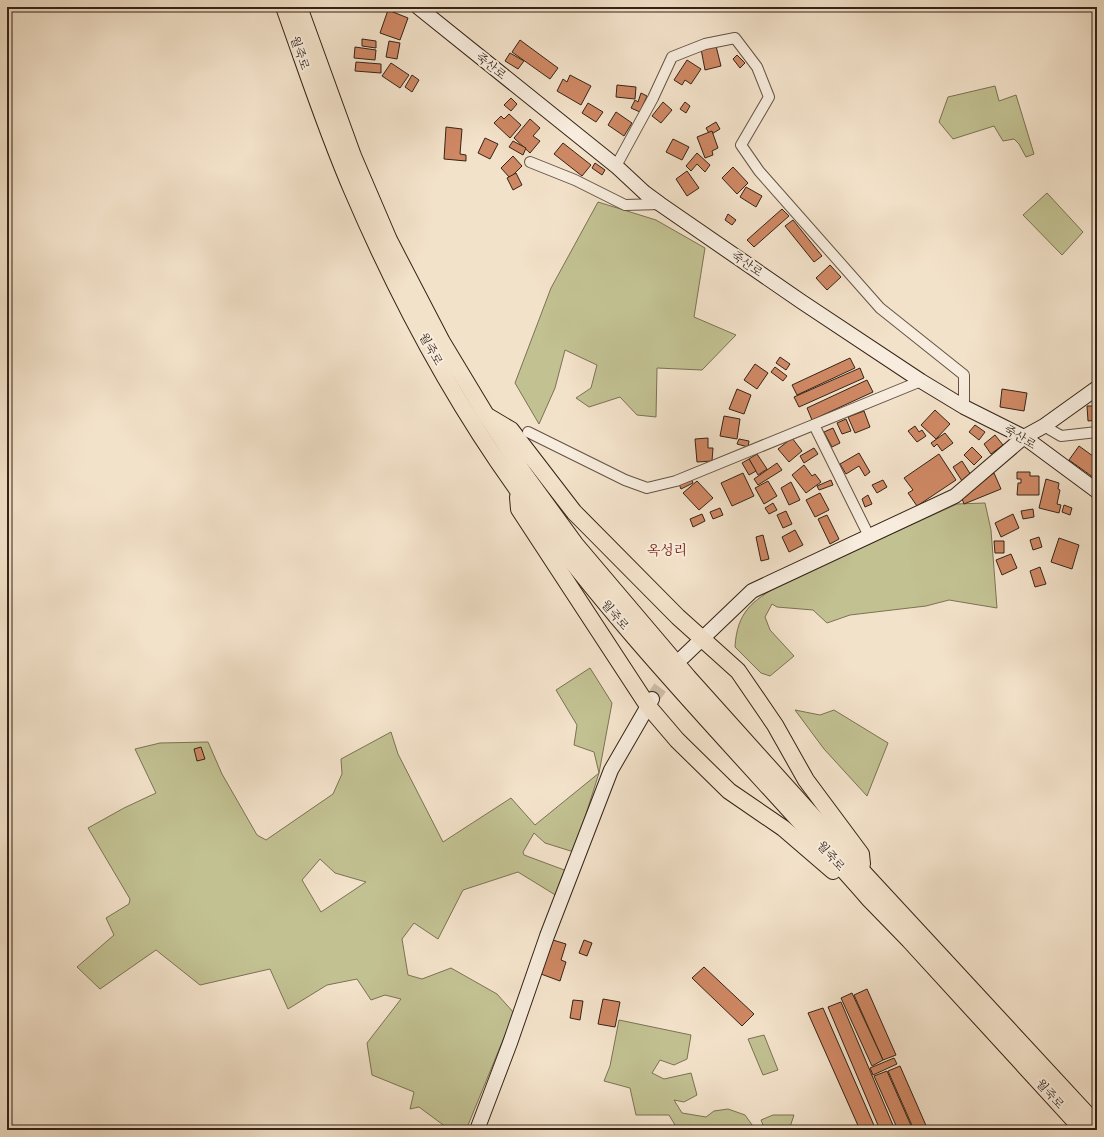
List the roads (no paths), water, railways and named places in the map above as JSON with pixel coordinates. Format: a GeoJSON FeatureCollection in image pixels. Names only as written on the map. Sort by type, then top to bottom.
{"type":"FeatureCollection","features":[{"type":"Feature","properties":{"kind":"main road","name":"월죽로"},"geometry":{"type":"LineString","coordinates":[[284,7],[351,188],[383,260],[426,343],[481,435],[517,489],[613,614],[870,900],[910,940],[1083,1130]]}},
{"type":"Feature","properties":{"kind":"main road","name":"월죽로"},"geometry":{"type":"LineString","coordinates":[[298,7],[353,156],[389,240],[442,342],[486,416],[525,475],[576,545],[624,604],[863,872],[1097,1125]]}},
{"type":"Feature","properties":{"kind":"main road"},"geometry":{"type":"LineString","coordinates":[[486,416],[511,430],[574,512],[672,611],[738,671],[757,697],[806,780],[861,854],[863,872]]}},
{"type":"Feature","properties":{"kind":"main road"},"geometry":{"type":"LineString","coordinates":[[517,489],[519,509],[677,740],[729,791],[783,828],[830,867],[854,894],[870,900]]}},
{"type":"Feature","properties":{"kind":"street","name":"죽산로"},"geometry":{"type":"LineString","coordinates":[[418,7],[616,166],[645,193],[660,204],[802,302],[921,381],[964,407],[1024,437],[1097,491]]}},
{"type":"Feature","properties":{"kind":"street"},"geometry":{"type":"LineString","coordinates":[[616,166],[672,57],[705,44],[735,38],[757,66],[769,97],[741,145],[759,171],[880,308],[964,375],[964,407]]}},
{"type":"Feature","properties":{"kind":"street"},"geometry":{"type":"LineString","coordinates":[[530,162],[574,180],[625,205],[660,204]]}},
{"type":"Feature","properties":{"kind":"street"},"geometry":{"type":"LineString","coordinates":[[528,432],[624,480],[647,488],[676,481],[921,381]]}},
{"type":"Feature","properties":{"kind":"street"},"geometry":{"type":"LineString","coordinates":[[683,657],[704,639],[752,591],[955,496],[1024,437],[1044,426],[1097,388]]}},
{"type":"Feature","properties":{"kind":"street"},"geometry":{"type":"LineString","coordinates":[[814,425],[869,536]]}},
{"type":"Feature","properties":{"kind":"street"},"geometry":{"type":"LineString","coordinates":[[1044,426],[1061,436],[1097,432]]}},
{"type":"Feature","properties":{"kind":"street"},"geometry":{"type":"LineString","coordinates":[[477,1130],[510,1043],[547,936],[611,770],[650,702]]}},
{"type":"Feature","properties":{"kind":"tunnel"},"geometry":{"type":"LineString","coordinates":[[652,699],[675,667]]}},
{"type":"Feature","properties":{"kind":"district","name":"옥성리"},"geometry":{"type":"Point","coordinates":[667,550]}}]}
